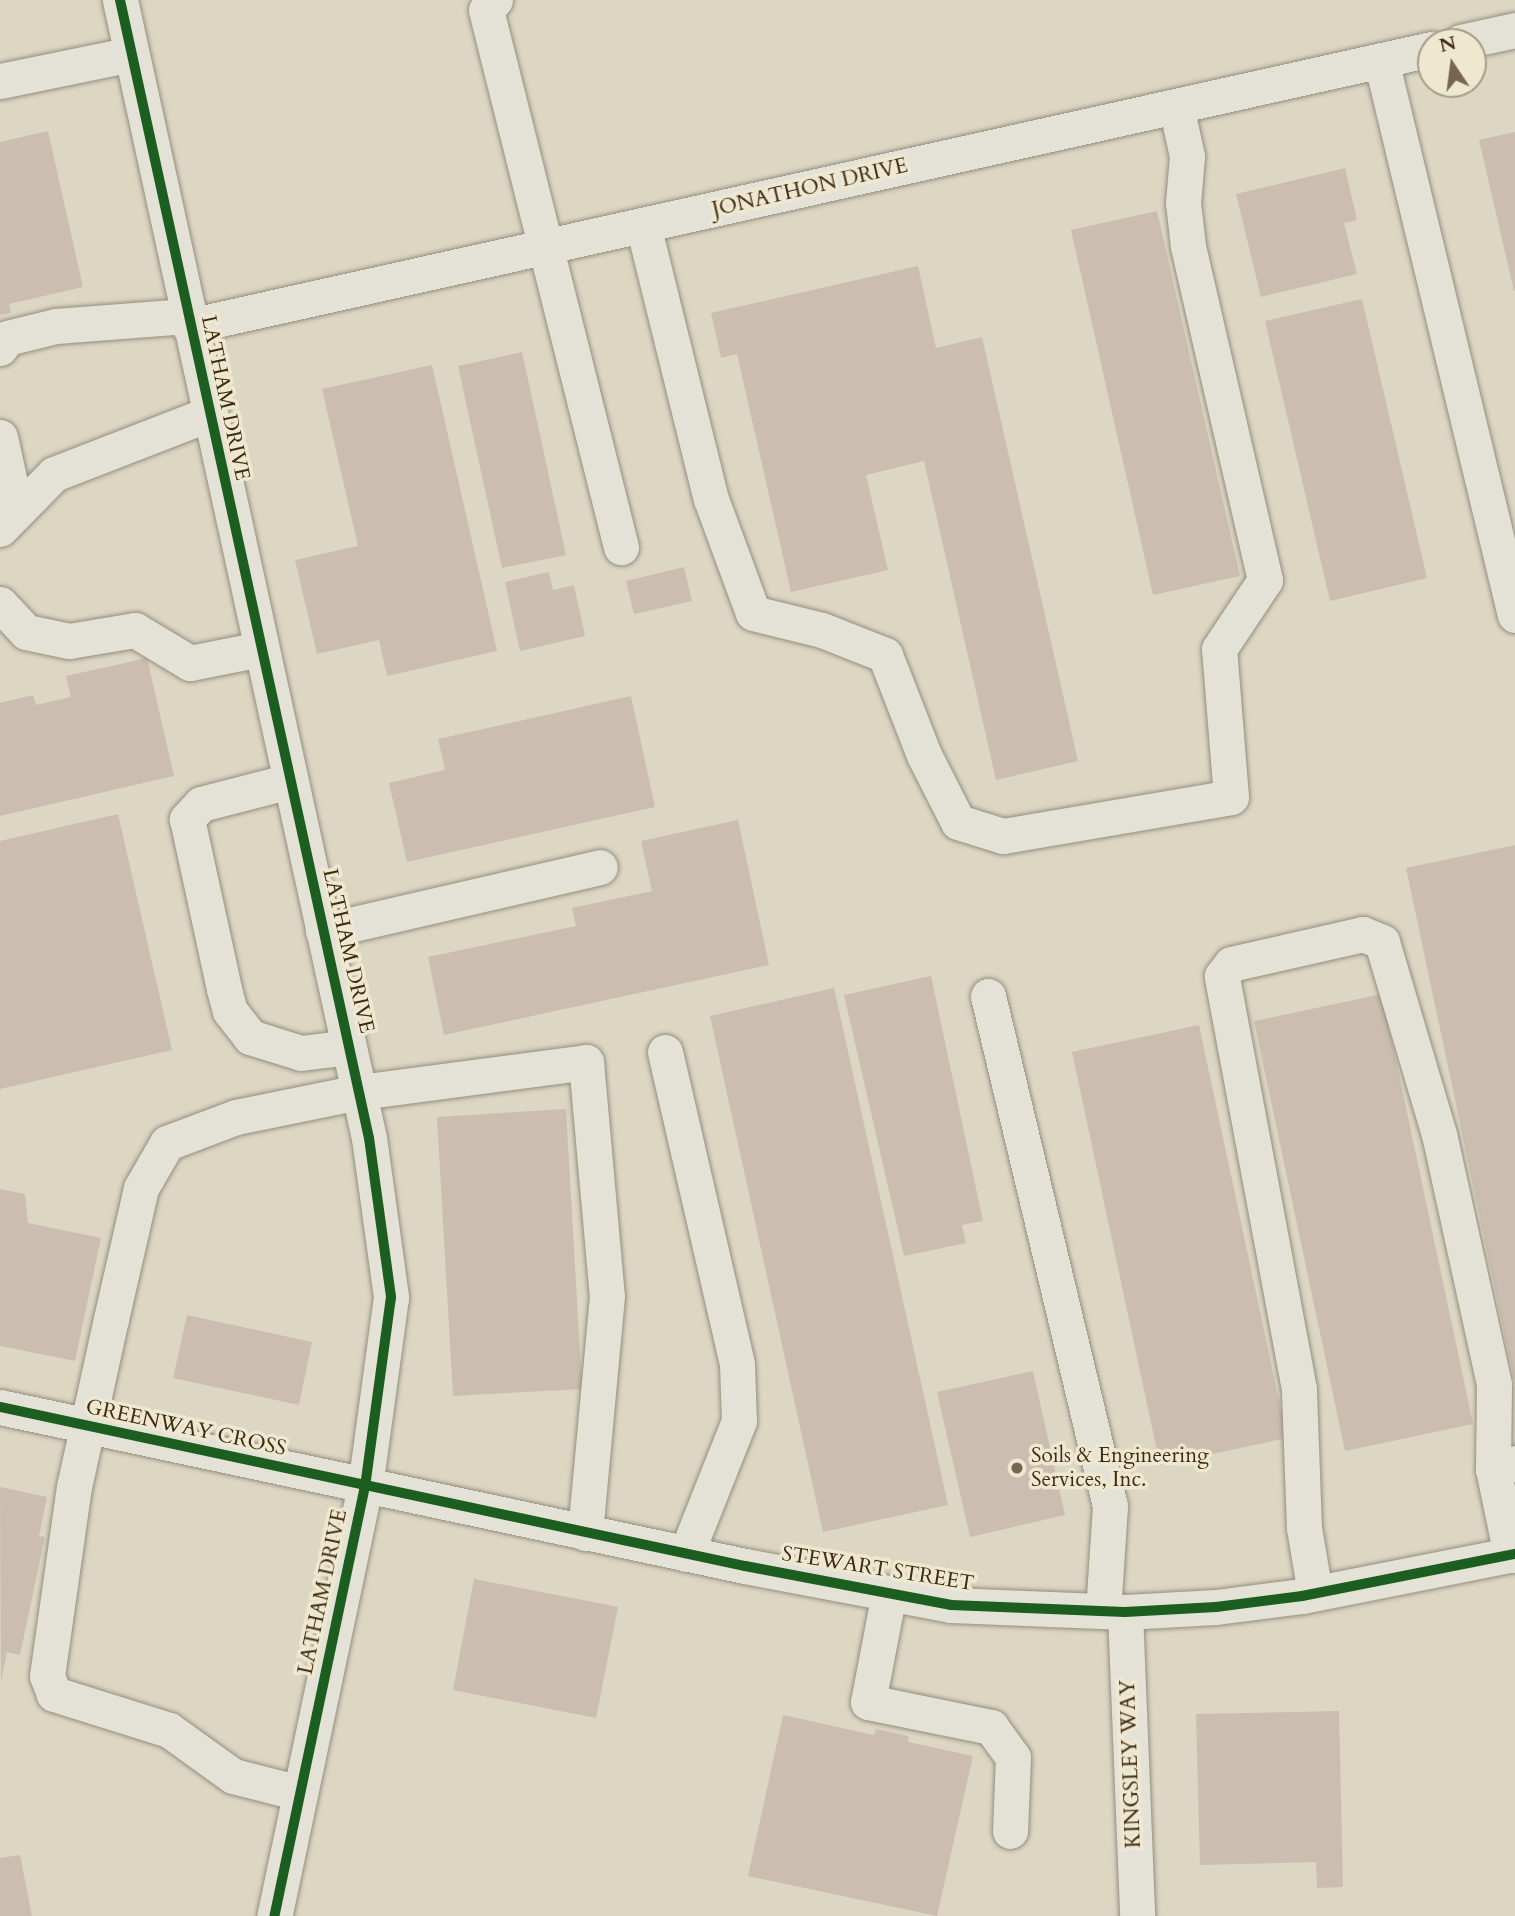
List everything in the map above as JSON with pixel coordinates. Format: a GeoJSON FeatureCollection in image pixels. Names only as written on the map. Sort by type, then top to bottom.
{"type":"FeatureCollection","features":[{"type":"Feature","properties":{"kind":"street","name":"LATHAM DRIVE"},"geometry":{"type":"LineString","coordinates":[[120,0],[188,321],[359,1092],[391,1297],[365,1486],[274,1916]]}},
{"type":"Feature","properties":{"kind":"street"},"geometry":{"type":"LineString","coordinates":[[495,0],[486,10],[550,246],[621,547]]}},
{"type":"Feature","properties":{"kind":"street"},"geometry":{"type":"LineString","coordinates":[[1487,36],[1515,30]]}},
{"type":"Feature","properties":{"kind":"street","name":"JONATHON DRIVE"},"geometry":{"type":"LineString","coordinates":[[0,348],[7,338],[55,326],[188,321],[550,246],[1417,52]]}},
{"type":"Feature","properties":{"kind":"street"},"geometry":{"type":"LineString","coordinates":[[0,81],[131,54]]}},
{"type":"Feature","properties":{"kind":"street"},"geometry":{"type":"LineString","coordinates":[[1381,60],[1515,615]]}},
{"type":"Feature","properties":{"kind":"street"},"geometry":{"type":"LineString","coordinates":[[643,225],[711,499],[753,613],[822,630],[885,655],[924,755],[958,822],[1003,836],[1231,797],[1219,649],[1265,580],[1188,246],[1183,203],[1187,156],[1176,106]]}},
{"type":"Feature","properties":{"kind":"street"},"geometry":{"type":"LineString","coordinates":[[8,520],[54,474],[209,414]]}},
{"type":"Feature","properties":{"kind":"street"},"geometry":{"type":"LineString","coordinates":[[0,437],[8,520]]}},
{"type":"Feature","properties":{"kind":"street"},"geometry":{"type":"LineString","coordinates":[[0,604],[26,632],[69,641],[135,630],[190,663],[261,649]]}},
{"type":"Feature","properties":{"kind":"street"},"geometry":{"type":"LineString","coordinates":[[290,781],[201,804],[187,819],[224,989],[229,1011],[250,1037],[301,1053],[349,1047]]}},
{"type":"Feature","properties":{"kind":"street"},"geometry":{"type":"LineString","coordinates":[[324,931],[600,867]]}},
{"type":"Feature","properties":{"kind":"street"},"geometry":{"type":"LineString","coordinates":[[1315,1593],[1304,1528],[1299,1389],[1222,976],[1231,964],[1363,934],[1382,942],[1439,1134],[1494,1385],[1513,1554]]}},
{"type":"Feature","properties":{"kind":"street","name":"KINGSLEY WAY"},"geometry":{"type":"LineString","coordinates":[[988,996],[1110,1506],[1114,1611],[1137,1916]]}},
{"type":"Feature","properties":{"kind":"street"},"geometry":{"type":"LineString","coordinates":[[665,1052],[737,1375],[739,1421],[686,1554]]}},
{"type":"Feature","properties":{"kind":"street"},"geometry":{"type":"LineString","coordinates":[[300,1793],[233,1776],[169,1730],[54,1694],[47,1676],[74,1487],[91,1427],[141,1188],[167,1143],[236,1117],[359,1092],[586,1062],[607,1296],[585,1533]]}},
{"type":"Feature","properties":{"kind":"street","name":"GREENWAY CROSS"},"geometry":{"type":"LineString","coordinates":[[0,1407],[365,1486]]}},
{"type":"Feature","properties":{"kind":"street","name":"STEWART STREET"},"geometry":{"type":"LineString","coordinates":[[365,1486],[686,1554],[951,1605],[1114,1611],[1315,1593],[1513,1554]]}},
{"type":"Feature","properties":{"kind":"street"},"geometry":{"type":"LineString","coordinates":[[889,1593],[869,1702],[991,1727],[1013,1757],[1010,1831]]}},
{"type":"Feature","properties":{"kind":"building"},"geometry":{"type":"Polygon","coordinates":[[[48,131],[83,287],[9,304],[11,313],[0,315],[0,142],[48,131]]]}},
{"type":"Feature","properties":{"kind":"building"},"geometry":{"type":"Polygon","coordinates":[[[1515,132],[1515,291],[1514,291],[1479,140],[1515,132]]]}},
{"type":"Feature","properties":{"kind":"building"},"geometry":{"type":"Polygon","coordinates":[[[1345,168],[1357,220],[1344,223],[1357,274],[1261,297],[1236,194],[1345,168]]]}},
{"type":"Feature","properties":{"kind":"building"},"geometry":{"type":"Polygon","coordinates":[[[1157,211],[1240,576],[1153,595],[1071,230],[1157,211]]]}},
{"type":"Feature","properties":{"kind":"building"},"geometry":{"type":"Polygon","coordinates":[[[918,266],[936,348],[982,337],[1078,761],[996,780],[924,461],[866,475],[888,570],[791,592],[737,354],[721,358],[711,313],[918,266]]]}},
{"type":"Feature","properties":{"kind":"building"},"geometry":{"type":"Polygon","coordinates":[[[1362,299],[1427,578],[1330,601],[1265,321],[1362,299]]]}},
{"type":"Feature","properties":{"kind":"building"},"geometry":{"type":"Polygon","coordinates":[[[522,352],[566,555],[502,568],[458,366],[522,352]]]}},
{"type":"Feature","properties":{"kind":"building"},"geometry":{"type":"Polygon","coordinates":[[[432,365],[497,651],[387,676],[379,640],[317,654],[295,560],[358,546],[322,389],[432,365]]]}},
{"type":"Feature","properties":{"kind":"building"},"geometry":{"type":"Polygon","coordinates":[[[684,567],[692,601],[634,614],[626,581],[684,567]]]}},
{"type":"Feature","properties":{"kind":"building"},"geometry":{"type":"Polygon","coordinates":[[[549,572],[553,590],[574,585],[585,636],[520,651],[505,582],[549,572]]]}},
{"type":"Feature","properties":{"kind":"building"},"geometry":{"type":"Polygon","coordinates":[[[147,658],[174,776],[0,816],[0,703],[33,695],[36,705],[71,697],[66,676],[147,658]]]}},
{"type":"Feature","properties":{"kind":"building"},"geometry":{"type":"Polygon","coordinates":[[[631,696],[655,807],[407,862],[389,783],[445,770],[438,739],[631,696]]]}},
{"type":"Feature","properties":{"kind":"building"},"geometry":{"type":"Polygon","coordinates":[[[118,814],[172,1050],[0,1089],[0,841],[118,814]]]}},
{"type":"Feature","properties":{"kind":"building"},"geometry":{"type":"Polygon","coordinates":[[[738,820],[769,965],[444,1035],[428,957],[576,926],[572,908],[652,891],[641,841],[738,820]]]}},
{"type":"Feature","properties":{"kind":"building"},"geometry":{"type":"Polygon","coordinates":[[[1515,845],[1515,1379],[1514,1379],[1406,868],[1515,845]]]}},
{"type":"Feature","properties":{"kind":"building"},"geometry":{"type":"Polygon","coordinates":[[[931,976],[983,1221],[962,1225],[966,1243],[904,1256],[844,995],[931,976]]]}},
{"type":"Feature","properties":{"kind":"building"},"geometry":{"type":"Polygon","coordinates":[[[834,988],[948,1505],[823,1532],[710,1016],[834,988]]]}},
{"type":"Feature","properties":{"kind":"building"},"geometry":{"type":"Polygon","coordinates":[[[1382,994],[1473,1424],[1345,1451],[1254,1021],[1382,994]]]}},
{"type":"Feature","properties":{"kind":"building"},"geometry":{"type":"Polygon","coordinates":[[[1199,1025],[1287,1438],[1160,1465],[1072,1052],[1199,1025]]]}},
{"type":"Feature","properties":{"kind":"building"},"geometry":{"type":"Polygon","coordinates":[[[566,1109],[582,1389],[453,1396],[437,1117],[566,1109]]]}},
{"type":"Feature","properties":{"kind":"building"},"geometry":{"type":"Polygon","coordinates":[[[0,1189],[25,1194],[28,1223],[101,1238],[75,1361],[0,1346],[0,1189]]]}},
{"type":"Feature","properties":{"kind":"building"},"geometry":{"type":"Polygon","coordinates":[[[187,1315],[312,1342],[299,1405],[173,1378],[187,1315]]]}},
{"type":"Feature","properties":{"kind":"building"},"geometry":{"type":"Polygon","coordinates":[[[1033,1371],[1065,1515],[970,1537],[937,1392],[1033,1371]]]}},
{"type":"Feature","properties":{"kind":"building"},"geometry":{"type":"Polygon","coordinates":[[[0,1487],[47,1497],[39,1536],[45,1537],[20,1655],[7,1652],[1,1682],[0,1487]]]}},
{"type":"Feature","properties":{"kind":"building"},"geometry":{"type":"Polygon","coordinates":[[[474,1579],[618,1607],[596,1718],[453,1690],[474,1579]]]}},
{"type":"Feature","properties":{"kind":"building"},"geometry":{"type":"Polygon","coordinates":[[[1339,1711],[1343,1887],[1317,1888],[1316,1862],[1200,1865],[1196,1714],[1339,1711]]]}},
{"type":"Feature","properties":{"kind":"building"},"geometry":{"type":"Polygon","coordinates":[[[783,1715],[874,1735],[876,1729],[909,1736],[908,1742],[973,1756],[937,1916],[748,1876],[783,1715]]]}},
{"type":"Feature","properties":{"kind":"building"},"geometry":{"type":"Polygon","coordinates":[[[20,1855],[32,1916],[0,1916],[0,1858],[20,1855]]]}},
{"type":"Feature","properties":{"kind":"cycle path"},"geometry":{"type":"LineString","coordinates":[[120,0],[369,1138],[391,1297],[365,1486],[274,1916]]}},
{"type":"Feature","properties":{"kind":"cycle path"},"geometry":{"type":"LineString","coordinates":[[0,1407],[745,1566],[951,1605],[1125,1612],[1216,1607],[1302,1596],[1515,1554]]}},
{"type":"Feature","properties":{"kind":"place","name":"Soils & Engineering Services, Inc."},"geometry":{"type":"Point","coordinates":[1017,1468]}}]}
